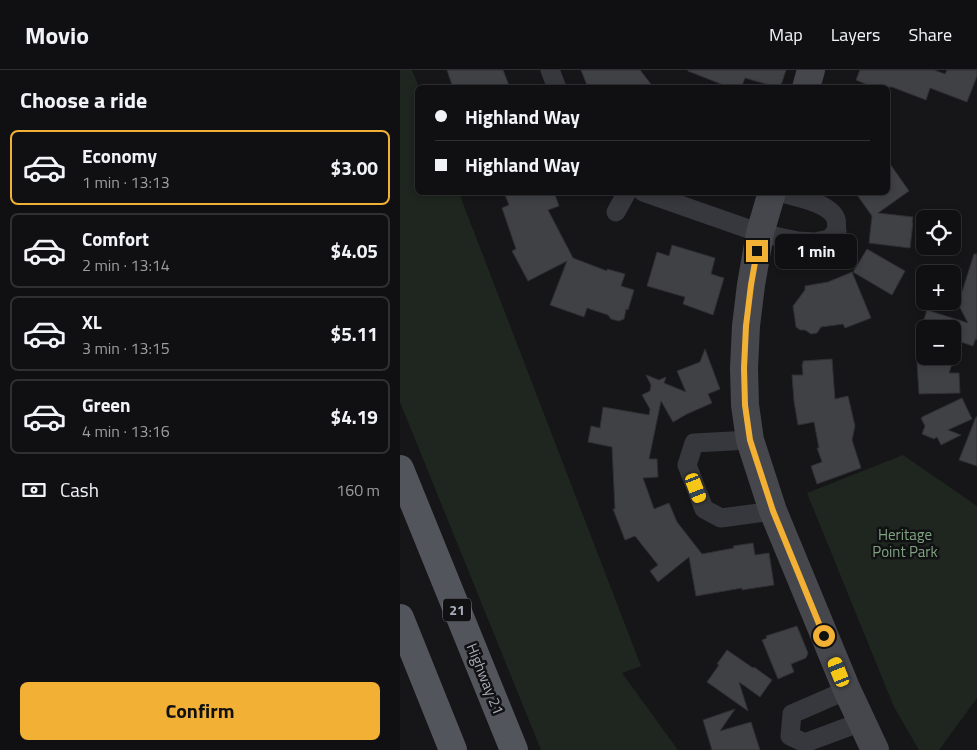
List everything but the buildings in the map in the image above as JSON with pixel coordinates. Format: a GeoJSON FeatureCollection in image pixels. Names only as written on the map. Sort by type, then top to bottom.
{"type":"FeatureCollection","features":[{"type":"Feature","properties":{"kind":"main road","name":"Highway 21"},"geometry":{"type":"LineString","coordinates":[[400,469],[514,750]]}},
{"type":"Feature","properties":{"kind":"main road"},"geometry":{"type":"LineString","coordinates":[[400,618],[454,750]]}},
{"type":"Feature","properties":{"kind":"street"},"geometry":{"type":"LineString","coordinates":[[550,70],[556,85]]}},
{"type":"Feature","properties":{"kind":"street"},"geometry":{"type":"LineString","coordinates":[[807,85],[811,70]]}},
{"type":"Feature","properties":{"kind":"street"},"geometry":{"type":"LineString","coordinates":[[616,212],[625,195]]}},
{"type":"Feature","properties":{"kind":"street"},"geometry":{"type":"LineString","coordinates":[[652,195],[760,233],[798,241],[815,242],[829,239],[837,231],[836,219],[827,208],[789,195]]}},
{"type":"Feature","properties":{"kind":"street"},"geometry":{"type":"LineString","coordinates":[[771,195],[760,233],[751,285],[745,351],[745,405],[750,440],[773,511],[847,690],[875,750]]}},
{"type":"Feature","properties":{"kind":"street"},"geometry":{"type":"LineString","coordinates":[[750,440],[694,443],[687,465],[704,509],[721,518],[773,511]]}},
{"type":"Feature","properties":{"kind":"street"},"geometry":{"type":"LineString","coordinates":[[847,690],[792,714],[790,736],[804,743],[861,722]]}},
{"type":"Feature","properties":{"kind":"green space"},"geometry":{"type":"Polygon","coordinates":[[[400,70],[412,70],[418,85],[415,85],[415,195],[460,195],[641,666],[622,673],[678,750],[541,750],[400,402],[400,70]]]}},
{"type":"Feature","properties":{"kind":"green space","name":"Heritage Point Park"},"geometry":{"type":"Polygon","coordinates":[[[903,455],[977,506],[977,698],[939,750],[919,750],[894,707],[807,493],[903,455]]]}},
{"type":"Feature","properties":{"kind":"route"},"geometry":{"type":"LineString","coordinates":[[757,251],[746,326],[744,368],[745,405],[750,440],[773,511],[824,636]]}}]}
